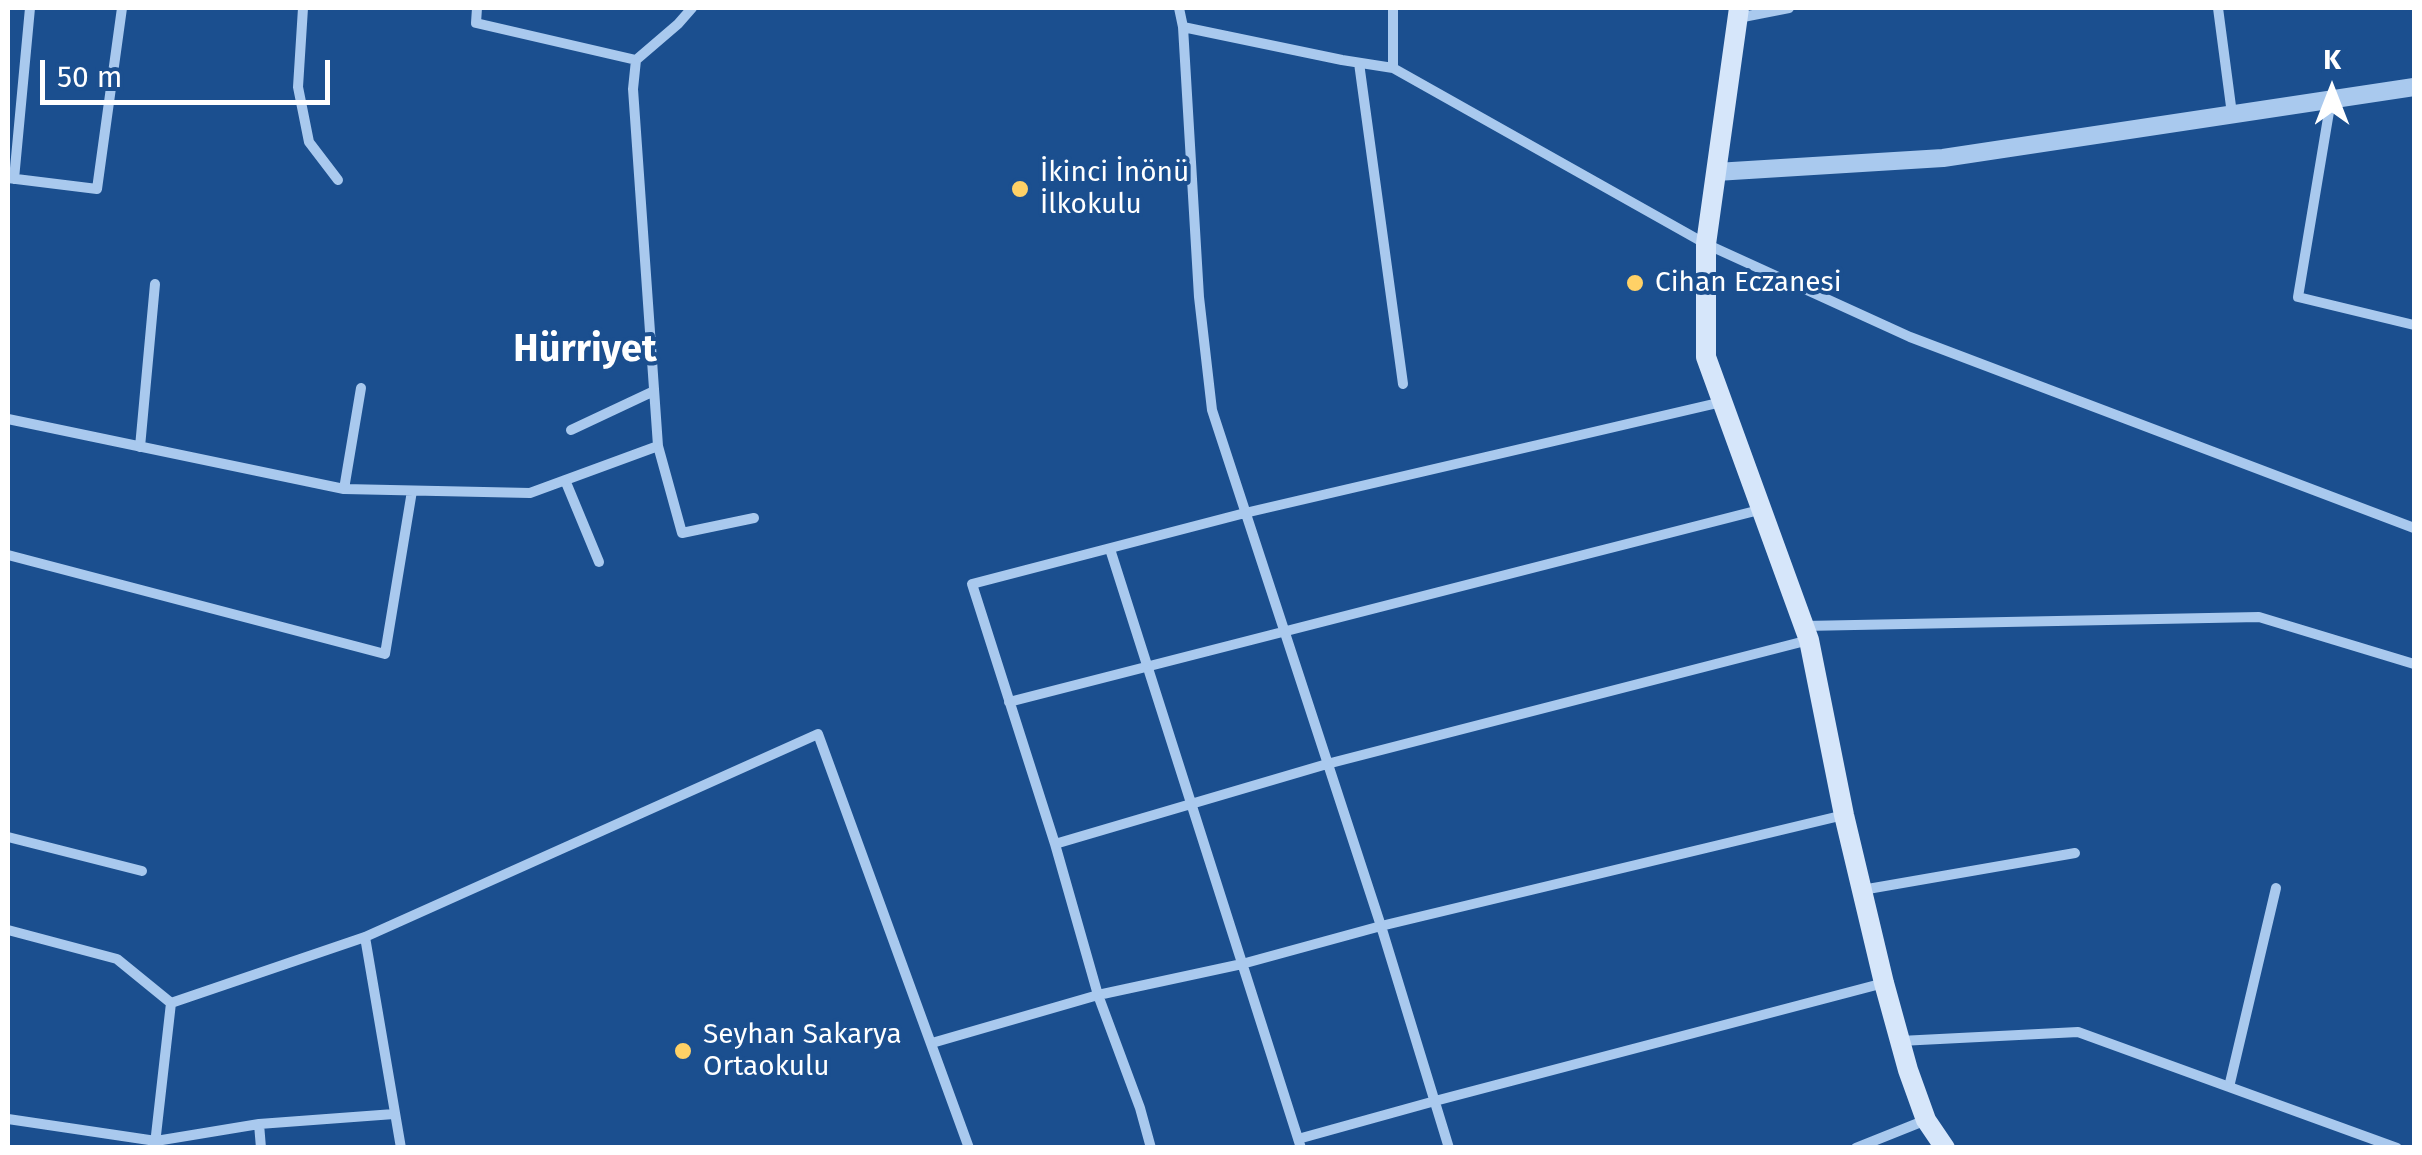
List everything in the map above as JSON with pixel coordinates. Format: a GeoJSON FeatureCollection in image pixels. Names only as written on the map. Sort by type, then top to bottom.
{"type":"FeatureCollection","features":[{"type":"Feature","properties":{"kind":"main road"},"geometry":{"type":"LineString","coordinates":[[1738,13],[1706,244],[1706,357],[1806,633],[1884,983],[1926,1120],[1945,1148]]}},
{"type":"Feature","properties":{"kind":"street"},"geometry":{"type":"LineString","coordinates":[[30,8],[11,179],[97,188],[122,8]]}},
{"type":"Feature","properties":{"kind":"street"},"geometry":{"type":"LineString","coordinates":[[303,8],[298,88],[308,142],[338,180]]}},
{"type":"Feature","properties":{"kind":"street"},"geometry":{"type":"LineString","coordinates":[[477,8],[476,23],[636,60]]}},
{"type":"Feature","properties":{"kind":"street"},"geometry":{"type":"LineString","coordinates":[[692,8],[636,60],[633,90],[658,446],[682,533],[754,518]]}},
{"type":"Feature","properties":{"kind":"street"},"geometry":{"type":"LineString","coordinates":[[1179,8],[1199,298],[1212,410],[1449,1148]]}},
{"type":"Feature","properties":{"kind":"street"},"geometry":{"type":"LineString","coordinates":[[1392,8],[1394,68]]}},
{"type":"Feature","properties":{"kind":"street"},"geometry":{"type":"LineString","coordinates":[[1738,13],[1789,8]]}},
{"type":"Feature","properties":{"kind":"street"},"geometry":{"type":"LineString","coordinates":[[2218,8],[2232,114]]}},
{"type":"Feature","properties":{"kind":"street"},"geometry":{"type":"LineString","coordinates":[[1182,27],[1394,68],[1706,244],[1910,337],[2414,528]]}},
{"type":"Feature","properties":{"kind":"street"},"geometry":{"type":"LineString","coordinates":[[1359,63],[1403,384]]}},
{"type":"Feature","properties":{"kind":"street"},"geometry":{"type":"LineString","coordinates":[[1716,172],[1943,158],[2414,87]]}},
{"type":"Feature","properties":{"kind":"street"},"geometry":{"type":"LineString","coordinates":[[2331,100],[2298,298],[2414,325]]}},
{"type":"Feature","properties":{"kind":"street"},"geometry":{"type":"LineString","coordinates":[[140,447],[154,284]]}},
{"type":"Feature","properties":{"kind":"street"},"geometry":{"type":"LineString","coordinates":[[344,490],[361,388]]}},
{"type":"Feature","properties":{"kind":"street"},"geometry":{"type":"LineString","coordinates":[[571,430],[654,391]]}},
{"type":"Feature","properties":{"kind":"street"},"geometry":{"type":"LineString","coordinates":[[1151,1148],[1098,995],[1055,844],[972,584],[1245,513],[1722,402]]}},
{"type":"Feature","properties":{"kind":"street"},"geometry":{"type":"LineString","coordinates":[[8,419],[344,490],[530,493],[658,446]]}},
{"type":"Feature","properties":{"kind":"street"},"geometry":{"type":"LineString","coordinates":[[565,480],[598,562]]}},
{"type":"Feature","properties":{"kind":"street"},"geometry":{"type":"LineString","coordinates":[[8,555],[384,654],[412,491]]}},
{"type":"Feature","properties":{"kind":"street"},"geometry":{"type":"LineString","coordinates":[[1010,702],[1764,510]]}},
{"type":"Feature","properties":{"kind":"street"},"geometry":{"type":"LineString","coordinates":[[1110,549],[1300,1144],[1435,1101],[1884,983]]}},
{"type":"Feature","properties":{"kind":"street"},"geometry":{"type":"LineString","coordinates":[[1055,844],[1327,764],[1806,633],[2258,617],[2414,664]]}},
{"type":"Feature","properties":{"kind":"street"},"geometry":{"type":"LineString","coordinates":[[170,1004],[366,937],[818,734],[968,1148]]}},
{"type":"Feature","properties":{"kind":"street"},"geometry":{"type":"LineString","coordinates":[[932,1044],[1098,995],[1242,964],[1380,926],[1844,815]]}},
{"type":"Feature","properties":{"kind":"street"},"geometry":{"type":"LineString","coordinates":[[8,837],[142,872]]}},
{"type":"Feature","properties":{"kind":"street"},"geometry":{"type":"LineString","coordinates":[[1861,890],[2075,853]]}},
{"type":"Feature","properties":{"kind":"street"},"geometry":{"type":"LineString","coordinates":[[2229,1086],[2276,888]]}},
{"type":"Feature","properties":{"kind":"street"},"geometry":{"type":"LineString","coordinates":[[8,930],[117,959],[170,1004]]}},
{"type":"Feature","properties":{"kind":"street"},"geometry":{"type":"LineString","coordinates":[[366,937],[401,1148]]}},
{"type":"Feature","properties":{"kind":"street"},"geometry":{"type":"LineString","coordinates":[[155,1144],[170,1004]]}},
{"type":"Feature","properties":{"kind":"street"},"geometry":{"type":"LineString","coordinates":[[1900,1041],[2078,1032],[2398,1148]]}},
{"type":"Feature","properties":{"kind":"street"},"geometry":{"type":"LineString","coordinates":[[8,1119],[155,1144],[260,1124],[394,1114]]}},
{"type":"Feature","properties":{"kind":"street"},"geometry":{"type":"LineString","coordinates":[[1856,1148],[1926,1120]]}},
{"type":"Feature","properties":{"kind":"street"},"geometry":{"type":"LineString","coordinates":[[260,1124],[261,1148]]}},
{"type":"Feature","properties":{"kind":"place","name":"İkinci İnönü İlkokulu"},"geometry":{"type":"Point","coordinates":[1020,189]}},
{"type":"Feature","properties":{"kind":"place","name":"Cihan Eczanesi"},"geometry":{"type":"Point","coordinates":[1635,283]}},
{"type":"Feature","properties":{"kind":"place","name":"Seyhan Sakarya Ortaokulu"},"geometry":{"type":"Point","coordinates":[683,1051]}},
{"type":"Feature","properties":{"kind":"district","name":"Hürriyet"},"geometry":{"type":"Point","coordinates":[585,350]}}]}
